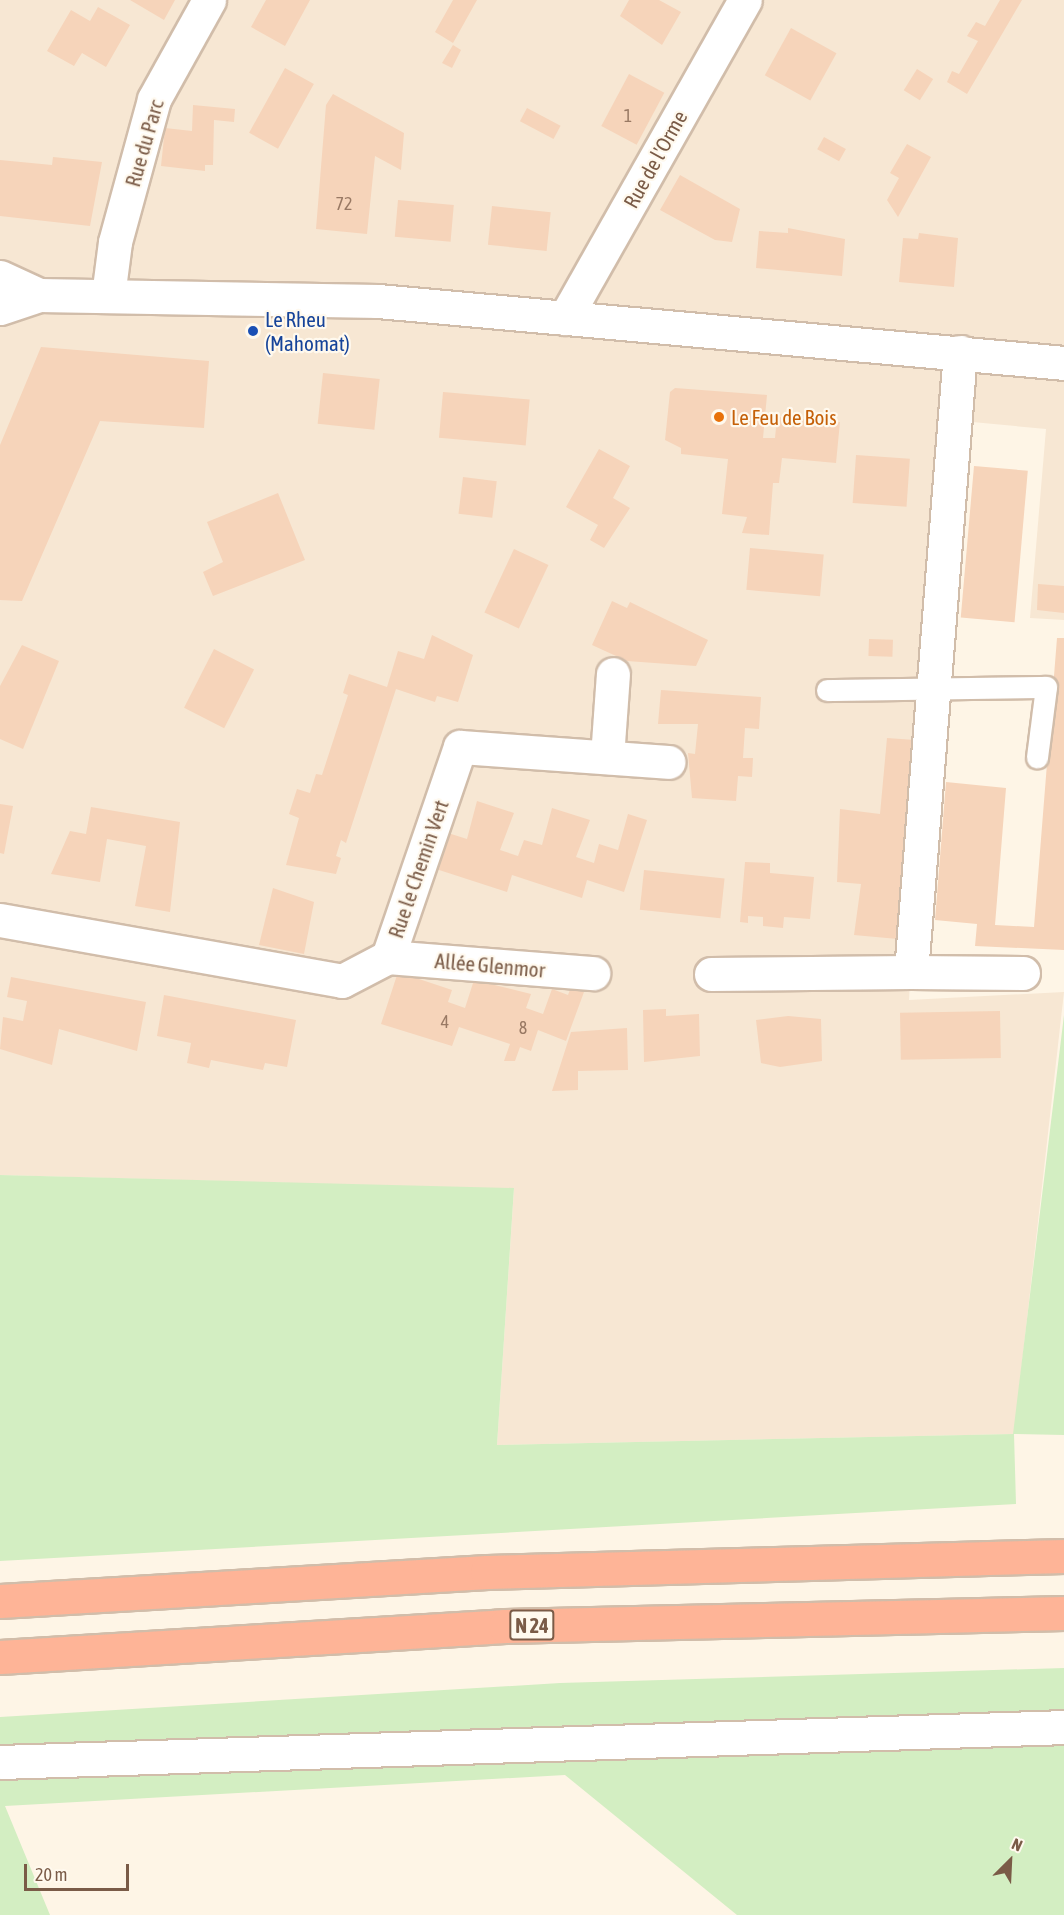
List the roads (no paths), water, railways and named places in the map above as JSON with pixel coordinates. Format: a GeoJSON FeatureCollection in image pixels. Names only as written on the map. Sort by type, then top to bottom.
{"type":"FeatureCollection","features":[{"type":"Feature","properties":{"kind":"highway"},"geometry":{"type":"LineString","coordinates":[[0,1601],[487,1572],[1064,1556]]}},
{"type":"Feature","properties":{"kind":"highway","name":"N 24"},"geometry":{"type":"LineString","coordinates":[[0,1658],[505,1626],[1064,1613]]}},
{"type":"Feature","properties":{"kind":"street","name":"Rue du Parc"},"geometry":{"type":"LineString","coordinates":[[108,296],[116,242],[154,99],[210,0]]}},
{"type":"Feature","properties":{"kind":"street","name":"Rue de l'Orme"},"geometry":{"type":"LineString","coordinates":[[565,318],[745,0]]}},
{"type":"Feature","properties":{"kind":"street"},"geometry":{"type":"LineString","coordinates":[[1,300],[39,295],[378,301],[1064,363]]}},
{"type":"Feature","properties":{"kind":"street"},"geometry":{"type":"LineString","coordinates":[[911,972],[936,690],[960,352]]}},
{"type":"Feature","properties":{"kind":"street"},"geometry":{"type":"LineString","coordinates":[[607,757],[613,674]]}},
{"type":"Feature","properties":{"kind":"street","name":"Rue le Chemin Vert"},"geometry":{"type":"LineString","coordinates":[[0,920],[342,981],[388,957],[460,747],[668,762]]}},
{"type":"Feature","properties":{"kind":"street","name":"Allée Glenmor"},"geometry":{"type":"LineString","coordinates":[[388,957],[593,973]]}},
{"type":"Feature","properties":{"kind":"street"},"geometry":{"type":"LineString","coordinates":[[711,974],[1023,973]]}},
{"type":"Feature","properties":{"kind":"street"},"geometry":{"type":"LineString","coordinates":[[0,1762],[1064,1727]]}},
{"type":"Feature","properties":{"kind":"lane"},"geometry":{"type":"LineString","coordinates":[[827,690],[1046,687],[1037,757]]}},
{"type":"Feature","properties":{"kind":"place","name":"Le Rheu (Mahomat)"},"geometry":{"type":"Point","coordinates":[253,331]}},
{"type":"Feature","properties":{"kind":"place","name":"Le Feu de Bois"},"geometry":{"type":"Point","coordinates":[719,417]}}]}
